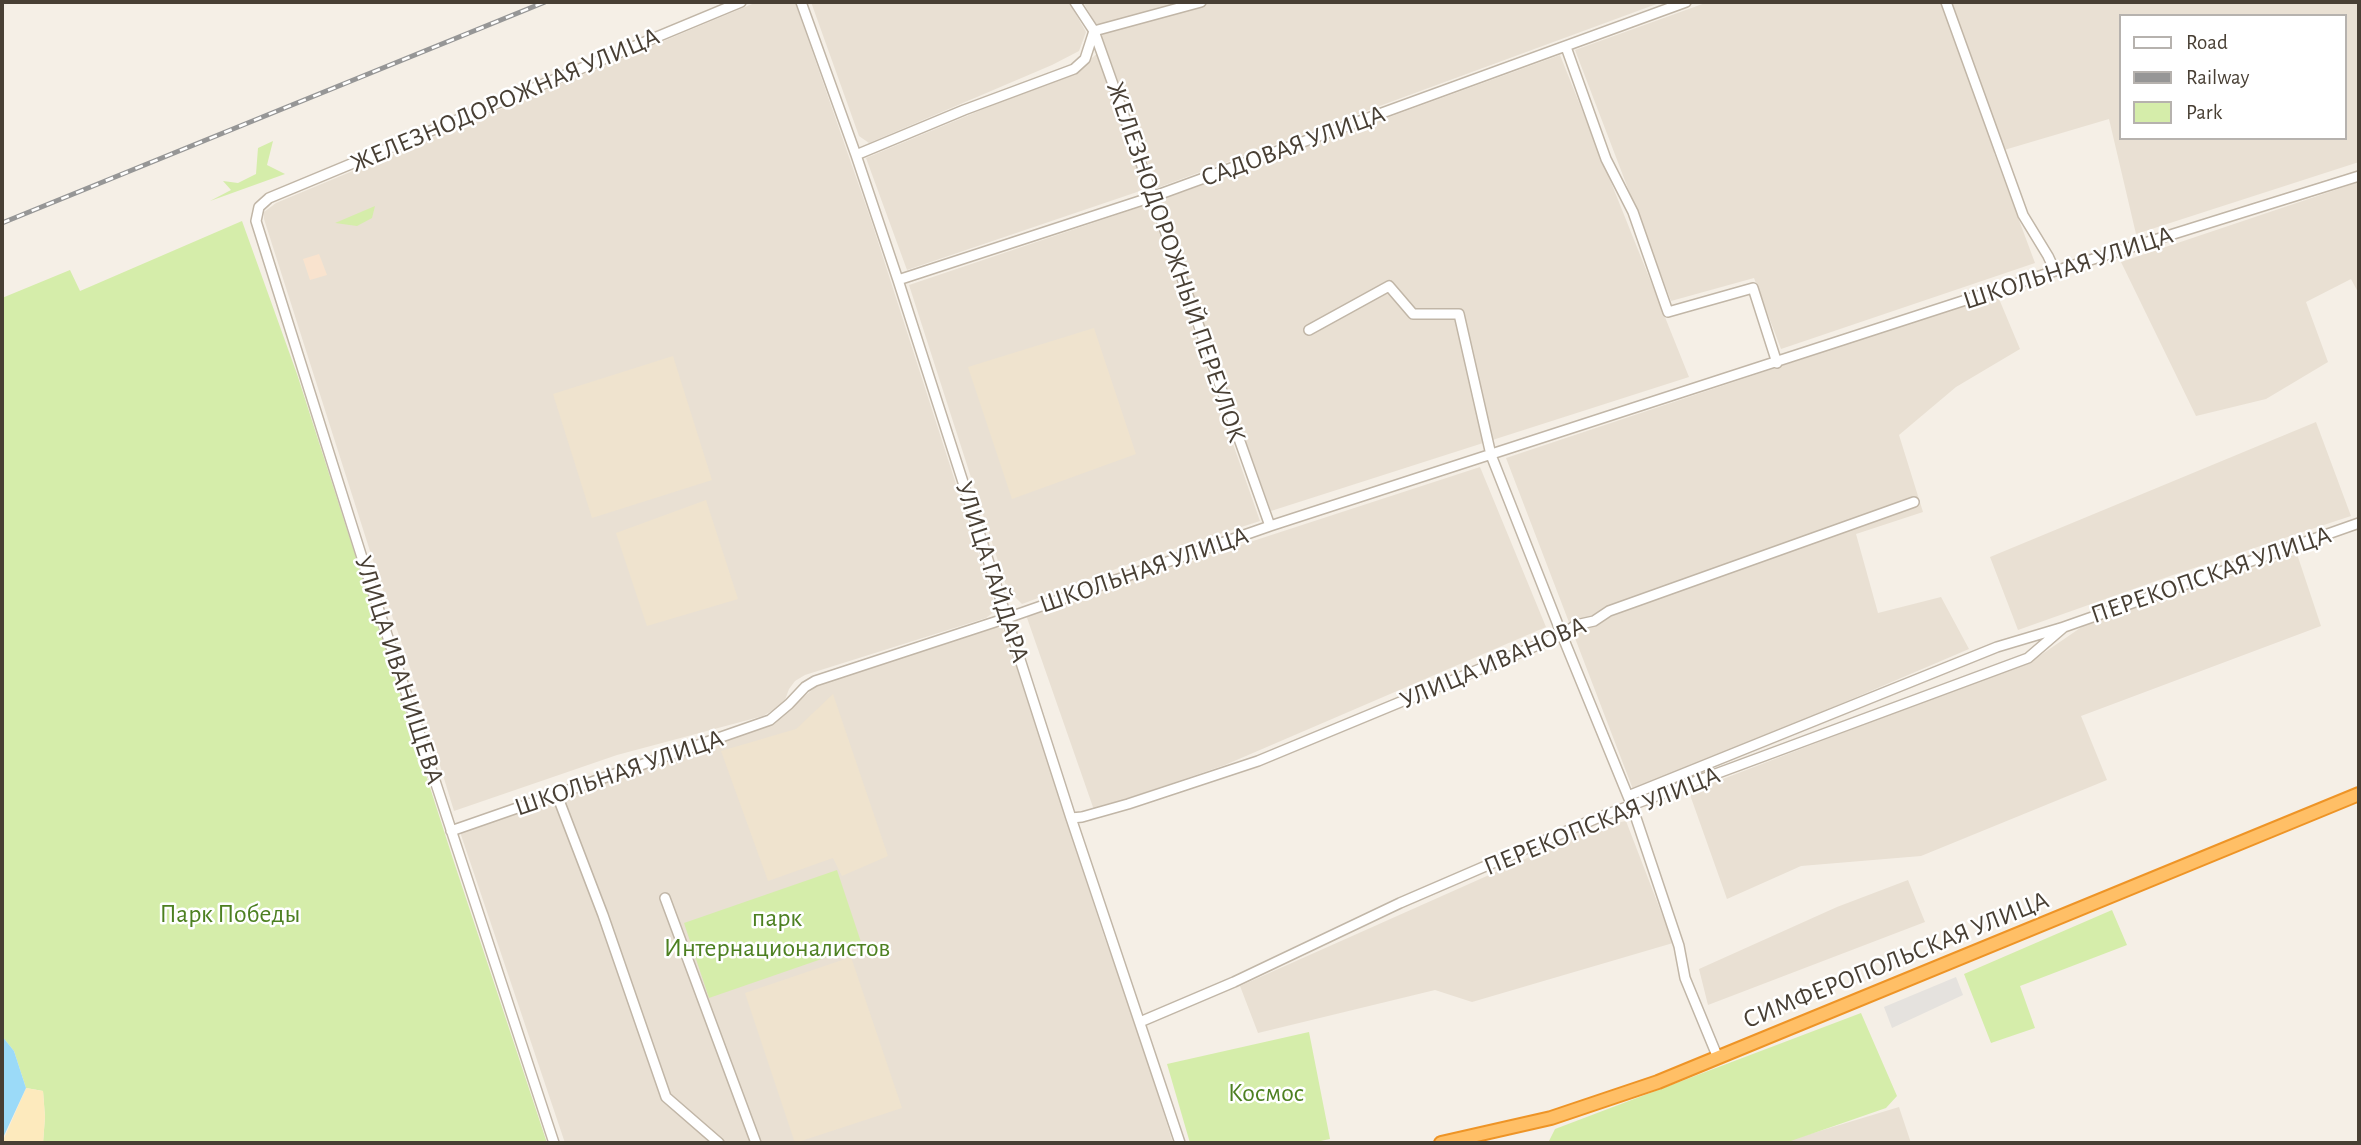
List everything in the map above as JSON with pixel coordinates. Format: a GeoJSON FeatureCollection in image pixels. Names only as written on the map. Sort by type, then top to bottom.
{"type":"FeatureCollection","features":[{"type":"Feature","properties":{"kind":"highway","name":"СИМФЕРОПОЛЬСКАЯ УЛИЦА"},"geometry":{"type":"LineString","coordinates":[[1441,1143],[1581,1110],[1718,1058],[2359,794]]}},
{"type":"Feature","properties":{"kind":"street","name":"ЖЕЛЕЗНОДОРОЖНАЯ УЛИЦА"},"geometry":{"type":"LineString","coordinates":[[269,198],[741,2]]}},
{"type":"Feature","properties":{"kind":"street","name":"УЛИЦА ГАЙДАРА"},"geometry":{"type":"LineString","coordinates":[[801,2],[898,280],[1071,818],[1180,1143]]}},
{"type":"Feature","properties":{"kind":"street","name":"ЖЕЛЕЗНОДОРОЖНЫЙ ПЕРЕУЛОК"},"geometry":{"type":"LineString","coordinates":[[1075,2],[1094,30],[1270,526]]}},
{"type":"Feature","properties":{"kind":"street"},"geometry":{"type":"LineString","coordinates":[[856,155],[1073,69],[1085,59],[1094,30],[1201,2]]}},
{"type":"Feature","properties":{"kind":"street","name":"САДОВАЯ УЛИЦА"},"geometry":{"type":"LineString","coordinates":[[898,280],[1152,197],[1686,2]]}},
{"type":"Feature","properties":{"kind":"street"},"geometry":{"type":"LineString","coordinates":[[1946,2],[2023,215],[2055,271]]}},
{"type":"Feature","properties":{"kind":"street"},"geometry":{"type":"LineString","coordinates":[[1566,47],[1606,159],[1633,212],[1668,312],[1753,288],[1777,363]]}},
{"type":"Feature","properties":{"kind":"street","name":"ШКОЛЬНАЯ УЛИЦА"},"geometry":{"type":"LineString","coordinates":[[452,831],[770,720],[804,687],[815,681],[1007,618],[1270,526],[2055,271],[2359,176]]}},
{"type":"Feature","properties":{"kind":"street","name":"УЛИЦА ИВАНИЩЕВА"},"geometry":{"type":"LineString","coordinates":[[269,198],[260,207],[257,221],[370,583],[554,1143]]}},
{"type":"Feature","properties":{"kind":"street"},"geometry":{"type":"LineString","coordinates":[[1309,330],[1389,286],[1413,314],[1459,314],[1491,455],[1632,806],[1678,946],[1685,978],[1718,1058]]}},
{"type":"Feature","properties":{"kind":"street","name":"УЛИЦА ИВАНОВА"},"geometry":{"type":"LineString","coordinates":[[1071,818],[1128,804],[1258,761],[1562,635],[1576,625],[1594,621],[1609,611],[1914,502]]}},
{"type":"Feature","properties":{"kind":"street","name":"ПЕРЕКОПСКАЯ УЛИЦА"},"geometry":{"type":"LineString","coordinates":[[1628,796],[1997,647],[2063,627],[2359,523]]}},
{"type":"Feature","properties":{"kind":"street","name":"ПЕРЕКОПСКАЯ УЛИЦА"},"geometry":{"type":"LineString","coordinates":[[1140,1022],[1234,982],[1400,903],[1597,818],[2028,658],[2063,627]]}},
{"type":"Feature","properties":{"kind":"street"},"geometry":{"type":"LineString","coordinates":[[557,795],[603,915],[666,1097],[719,1143]]}},
{"type":"Feature","properties":{"kind":"street"},"geometry":{"type":"LineString","coordinates":[[666,898],[756,1143]]}},
{"type":"Feature","properties":{"kind":"shaded area"},"geometry":{"type":"Polygon","coordinates":[[[757,2],[795,2],[871,220],[993,599],[994,612],[986,618],[805,675],[795,681],[778,707],[763,716],[617,755],[454,811],[264,219],[264,212],[276,203],[757,2]]]}},
{"type":"Feature","properties":{"kind":"shaded area"},"geometry":{"type":"Polygon","coordinates":[[[811,2],[1069,2],[1086,32],[1079,51],[1052,65],[869,143],[859,136],[811,2]]]}},
{"type":"Feature","properties":{"kind":"shaded area"},"geometry":{"type":"Polygon","coordinates":[[[1083,2],[1662,2],[1157,188],[1099,29],[1083,2]]]}},
{"type":"Feature","properties":{"kind":"shaded area"},"geometry":{"type":"Polygon","coordinates":[[[1708,2],[2359,2],[2359,162],[2136,234],[2109,119],[1994,153],[2035,263],[1781,349],[1754,278],[1671,301],[1575,50],[1708,2]]]}},
{"type":"Feature","properties":{"kind":"shaded area"},"geometry":{"type":"Polygon","coordinates":[[[1100,51],[1143,190],[907,270],[866,158],[1041,85],[1086,63],[1100,51]]]}},
{"type":"Feature","properties":{"kind":"shaded area"},"geometry":{"type":"Polygon","coordinates":[[[1560,55],[1689,377],[1271,511],[1158,201],[1560,55]]]}},
{"type":"Feature","properties":{"kind":"shaded area"},"geometry":{"type":"Polygon","coordinates":[[[2359,182],[2359,294],[2351,279],[2306,302],[2328,362],[2266,399],[2196,416],[2121,262],[2359,182]]]}},
{"type":"Feature","properties":{"kind":"shaded area"},"geometry":{"type":"Polygon","coordinates":[[[1149,204],[1260,521],[1148,557],[1022,604],[1007,589],[909,285],[1149,204]]]}},
{"type":"Feature","properties":{"kind":"shaded area"},"geometry":{"type":"Polygon","coordinates":[[[319,254],[327,275],[310,280],[303,259],[319,254]]]}},
{"type":"Feature","properties":{"kind":"shaded area"},"geometry":{"type":"Polygon","coordinates":[[[1997,294],[2020,349],[1956,387],[1899,435],[1923,512],[1856,534],[1878,613],[1941,597],[1969,649],[1634,792],[1506,458],[1997,294]]]}},
{"type":"Feature","properties":{"kind":"shaded area"},"geometry":{"type":"Polygon","coordinates":[[[1094,328],[1136,454],[1012,499],[968,367],[1094,328]]]}},
{"type":"Feature","properties":{"kind":"shaded area"},"geometry":{"type":"Polygon","coordinates":[[[673,356],[712,480],[592,518],[553,394],[673,356]]]}},
{"type":"Feature","properties":{"kind":"shaded area"},"geometry":{"type":"Polygon","coordinates":[[[2316,422],[2351,516],[2018,630],[1990,557],[2316,422]]]}},
{"type":"Feature","properties":{"kind":"shaded area"},"geometry":{"type":"Polygon","coordinates":[[[1480,467],[1546,627],[1225,765],[1094,810],[1026,615],[1480,467]]]}},
{"type":"Feature","properties":{"kind":"shaded area"},"geometry":{"type":"Polygon","coordinates":[[[706,500],[738,599],[647,626],[616,533],[706,500]]]}},
{"type":"Feature","properties":{"kind":"shaded area"},"geometry":{"type":"Polygon","coordinates":[[[2297,554],[2321,626],[2081,716],[2107,780],[1921,856],[1801,866],[1727,899],[1689,792],[2035,659],[2086,624],[2297,554]]]}},
{"type":"Feature","properties":{"kind":"shaded area"},"geometry":{"type":"Polygon","coordinates":[[[996,627],[1003,629],[1008,641],[1173,1143],[565,1143],[459,829],[771,724],[818,685],[996,627]]]}},
{"type":"Feature","properties":{"kind":"shaded area"},"geometry":{"type":"Polygon","coordinates":[[[833,694],[888,856],[842,876],[833,858],[768,881],[721,751],[796,729],[833,694]]]}},
{"type":"Feature","properties":{"kind":"shaded area"},"geometry":{"type":"Polygon","coordinates":[[[1626,821],[1673,943],[1472,1002],[1435,990],[1258,1033],[1240,986],[1599,826],[1626,821]]]}},
{"type":"Feature","properties":{"kind":"shaded area"},"geometry":{"type":"Polygon","coordinates":[[[1908,880],[1925,922],[1708,1005],[1699,969],[1837,907],[1908,880]]]}},
{"type":"Feature","properties":{"kind":"shaded area"},"geometry":{"type":"Polygon","coordinates":[[[851,957],[902,1108],[795,1143],[745,993],[851,957]]]}},
{"type":"Feature","properties":{"kind":"shaded area"},"geometry":{"type":"Polygon","coordinates":[[[1956,977],[1963,995],[1892,1028],[1884,1007],[1956,977]]]}},
{"type":"Feature","properties":{"kind":"shaded area"},"geometry":{"type":"Polygon","coordinates":[[[1899,1107],[1911,1143],[1780,1143],[1899,1107]]]}},
{"type":"Feature","properties":{"kind":"green space"},"geometry":{"type":"Polygon","coordinates":[[[273,141],[267,165],[285,174],[210,201],[231,190],[223,181],[238,183],[256,174],[258,148],[273,141]]]}},
{"type":"Feature","properties":{"kind":"green space"},"geometry":{"type":"Polygon","coordinates":[[[375,206],[372,218],[357,226],[335,223],[375,206]]]}},
{"type":"Feature","properties":{"kind":"green space","name":"Парк Победы"},"geometry":{"type":"Polygon","coordinates":[[[242,221],[297,374],[547,1143],[43,1143],[43,1091],[26,1088],[14,1051],[2,1036],[2,298],[70,270],[80,291],[242,221]]]}},
{"type":"Feature","properties":{"kind":"green space","name":"парк Интернационалистов"},"geometry":{"type":"Polygon","coordinates":[[[837,870],[862,945],[709,998],[684,923],[837,870]]]}},
{"type":"Feature","properties":{"kind":"green space"},"geometry":{"type":"Polygon","coordinates":[[[2112,910],[2127,945],[2020,986],[2035,1028],[1991,1043],[1964,974],[2112,910]]]}},
{"type":"Feature","properties":{"kind":"green space"},"geometry":{"type":"Polygon","coordinates":[[[1861,1013],[1897,1096],[1886,1108],[1785,1143],[1548,1143],[1555,1129],[1861,1013]]]}},
{"type":"Feature","properties":{"kind":"green space","name":"Космос"},"geometry":{"type":"Polygon","coordinates":[[[1309,1032],[1330,1139],[1311,1143],[1190,1143],[1167,1064],[1309,1032]]]}},
{"type":"Feature","properties":{"kind":"sand"},"geometry":{"type":"Polygon","coordinates":[[[26,1088],[43,1091],[43,1143],[2,1143],[26,1088]]]}},
{"type":"Feature","properties":{"kind":"water"},"geometry":{"type":"Polygon","coordinates":[[[2,1036],[14,1051],[26,1088],[2,1140],[2,1036]]]}},
{"type":"Feature","properties":{"kind":"railway"},"geometry":{"type":"LineString","coordinates":[[2,223],[545,2]]}}]}
